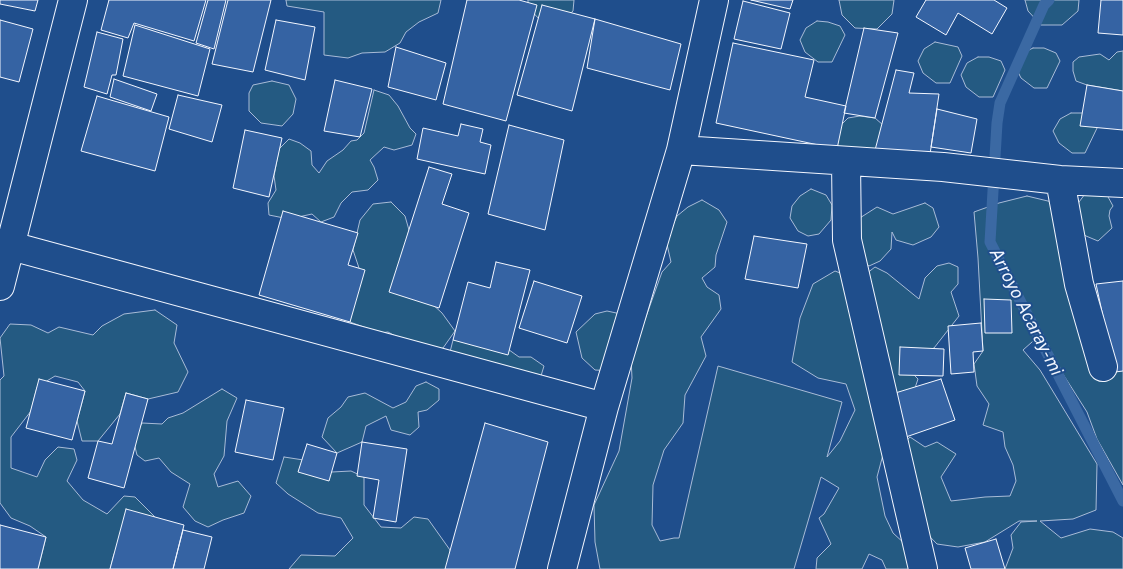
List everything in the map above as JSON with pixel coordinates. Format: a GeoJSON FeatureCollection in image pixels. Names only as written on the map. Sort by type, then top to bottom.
{"type":"FeatureCollection","features":[{"type":"Feature","properties":{"kind":"street"},"geometry":{"type":"LineString","coordinates":[[0,286],[5,244],[73,0]]}},
{"type":"Feature","properties":{"kind":"street"},"geometry":{"type":"LineString","coordinates":[[562,569],[604,407],[681,150],[710,1]]}},
{"type":"Feature","properties":{"kind":"street"},"geometry":{"type":"LineString","coordinates":[[681,150],[943,167],[1060,180],[1123,183]]}},
{"type":"Feature","properties":{"kind":"street"},"geometry":{"type":"LineString","coordinates":[[846,162],[847,240],[923,569]]}},
{"type":"Feature","properties":{"kind":"street"},"geometry":{"type":"LineString","coordinates":[[1060,180],[1079,284],[1103,367]]}},
{"type":"Feature","properties":{"kind":"street"},"geometry":{"type":"LineString","coordinates":[[5,244],[604,407]]}},
{"type":"Feature","properties":{"kind":"shaded area"},"geometry":{"type":"Polygon","coordinates":[[[286,0],[441,0],[438,13],[419,22],[406,32],[400,43],[385,52],[362,53],[348,58],[324,55],[324,12],[287,6],[286,0]]]}},
{"type":"Feature","properties":{"kind":"shaded area"},"geometry":{"type":"Polygon","coordinates":[[[528,0],[574,0],[573,11],[561,22],[540,20],[528,7],[528,0]]]}},
{"type":"Feature","properties":{"kind":"shaded area"},"geometry":{"type":"Polygon","coordinates":[[[839,0],[894,0],[892,14],[877,29],[855,28],[842,15],[839,0]]]}},
{"type":"Feature","properties":{"kind":"shaded area"},"geometry":{"type":"Polygon","coordinates":[[[1025,0],[1079,0],[1078,11],[1062,25],[1041,25],[1028,11],[1025,0]]]}},
{"type":"Feature","properties":{"kind":"shaded area"},"geometry":{"type":"Polygon","coordinates":[[[817,21],[840,26],[845,35],[832,62],[818,62],[805,52],[800,40],[806,28],[817,21]]]}},
{"type":"Feature","properties":{"kind":"shaded area"},"geometry":{"type":"Polygon","coordinates":[[[935,42],[958,47],[962,56],[950,83],[936,83],[923,73],[918,61],[924,49],[935,42]]]}},
{"type":"Feature","properties":{"kind":"shaded area"},"geometry":{"type":"Polygon","coordinates":[[[1033,48],[1044,48],[1056,53],[1060,61],[1047,88],[1034,88],[1021,78],[1015,66],[1021,54],[1033,48]]]}},
{"type":"Feature","properties":{"kind":"shaded area"},"geometry":{"type":"Polygon","coordinates":[[[1123,51],[1123,91],[1087,85],[1076,81],[1073,62],[1079,57],[1100,54],[1109,60],[1117,52],[1123,51]]]}},
{"type":"Feature","properties":{"kind":"shaded area"},"geometry":{"type":"Polygon","coordinates":[[[978,57],[989,57],[1001,61],[1005,70],[993,97],[979,97],[966,87],[961,75],[967,63],[978,57]]]}},
{"type":"Feature","properties":{"kind":"shaded area"},"geometry":{"type":"Polygon","coordinates":[[[272,81],[289,85],[296,99],[293,114],[282,126],[261,123],[249,111],[249,93],[253,85],[272,81]]]}},
{"type":"Feature","properties":{"kind":"shaded area"},"geometry":{"type":"Polygon","coordinates":[[[374,90],[389,95],[398,106],[410,128],[416,134],[412,145],[394,150],[384,147],[370,160],[378,180],[368,190],[352,192],[341,203],[334,217],[321,222],[312,214],[289,219],[269,215],[268,203],[276,190],[274,176],[279,149],[289,139],[300,143],[311,151],[312,165],[319,173],[327,161],[364,133],[374,90]]]}},
{"type":"Feature","properties":{"kind":"shaded area"},"geometry":{"type":"Polygon","coordinates":[[[1071,113],[1082,113],[1094,117],[1098,126],[1085,153],[1072,153],[1059,143],[1053,131],[1060,119],[1071,113]]]}},
{"type":"Feature","properties":{"kind":"shaded area"},"geometry":{"type":"Polygon","coordinates":[[[860,116],[875,118],[883,125],[885,161],[848,175],[829,137],[848,118],[860,116]]]}},
{"type":"Feature","properties":{"kind":"shaded area"},"geometry":{"type":"Polygon","coordinates":[[[811,189],[826,195],[832,205],[831,220],[819,234],[808,236],[798,231],[790,218],[792,206],[800,196],[811,189]]]}},
{"type":"Feature","properties":{"kind":"shaded area"},"geometry":{"type":"Polygon","coordinates":[[[1085,194],[1107,195],[1113,206],[1109,216],[1112,228],[1098,241],[1086,236],[1074,225],[1074,213],[1085,194]]]}},
{"type":"Feature","properties":{"kind":"shaded area"},"geometry":{"type":"Polygon","coordinates":[[[1027,196],[1052,202],[1102,330],[1123,338],[1123,485],[1097,439],[1087,412],[1061,371],[1041,334],[1023,350],[1040,370],[1097,464],[1096,510],[1073,519],[1040,521],[1061,538],[1090,529],[1113,532],[1123,538],[1123,569],[1005,569],[1013,548],[1011,535],[1021,522],[1037,521],[1019,521],[985,542],[958,547],[937,544],[901,507],[896,452],[910,437],[925,447],[937,442],[956,454],[941,477],[951,501],[1010,496],[1016,481],[1013,465],[1005,447],[1003,432],[983,425],[989,404],[977,386],[974,364],[983,351],[974,212],[1027,196]]]}},
{"type":"Feature","properties":{"kind":"shaded area"},"geometry":{"type":"Polygon","coordinates":[[[702,200],[719,210],[727,222],[716,255],[715,267],[702,278],[707,287],[719,295],[721,309],[701,337],[706,356],[685,395],[683,423],[664,450],[653,485],[652,525],[660,541],[679,538],[718,366],[842,402],[827,457],[840,441],[855,410],[846,384],[818,378],[792,362],[800,318],[813,284],[835,271],[858,280],[875,267],[887,273],[919,299],[925,278],[937,266],[949,263],[958,267],[958,284],[951,292],[959,316],[934,348],[924,352],[905,366],[918,379],[911,400],[884,451],[877,477],[885,516],[893,533],[905,544],[912,569],[886,569],[882,560],[869,554],[862,569],[816,569],[817,558],[831,544],[819,518],[824,514],[839,488],[821,477],[794,569],[600,569],[595,542],[594,505],[619,451],[632,378],[631,358],[616,371],[595,370],[582,358],[576,332],[595,314],[607,311],[621,314],[633,353],[662,272],[671,262],[666,240],[677,216],[688,207],[702,200]]]}},
{"type":"Feature","properties":{"kind":"shaded area"},"geometry":{"type":"Polygon","coordinates":[[[391,202],[405,216],[409,230],[407,238],[408,282],[442,313],[455,331],[443,348],[428,354],[388,332],[380,333],[350,322],[359,268],[353,250],[360,220],[373,204],[391,202]]]}},
{"type":"Feature","properties":{"kind":"shaded area"},"geometry":{"type":"Polygon","coordinates":[[[925,203],[933,208],[939,227],[931,237],[913,245],[896,240],[892,232],[891,249],[880,261],[869,266],[855,257],[852,223],[877,207],[893,214],[925,203]]]}},
{"type":"Feature","properties":{"kind":"shaded area"},"geometry":{"type":"Polygon","coordinates":[[[155,310],[177,325],[174,343],[188,372],[178,392],[148,399],[126,393],[120,414],[98,441],[82,441],[77,421],[85,391],[78,382],[55,376],[37,387],[31,411],[11,437],[11,468],[37,477],[45,460],[58,447],[74,449],[77,460],[67,481],[83,500],[107,514],[124,496],[135,497],[155,517],[127,535],[114,554],[110,569],[38,569],[46,537],[30,526],[11,518],[0,503],[0,380],[4,376],[0,338],[10,324],[31,325],[48,333],[59,327],[93,335],[102,326],[124,314],[155,310]]]}},
{"type":"Feature","properties":{"kind":"shaded area"},"geometry":{"type":"Polygon","coordinates":[[[458,335],[505,347],[519,357],[531,357],[544,366],[540,379],[450,352],[453,340],[458,335]]]}},
{"type":"Feature","properties":{"kind":"shaded area"},"geometry":{"type":"Polygon","coordinates":[[[426,382],[439,389],[439,400],[427,410],[418,412],[419,427],[410,435],[391,430],[386,416],[366,426],[362,442],[337,453],[322,437],[328,418],[341,407],[348,397],[365,393],[393,408],[406,402],[416,386],[426,382]]]}},
{"type":"Feature","properties":{"kind":"shaded area"},"geometry":{"type":"Polygon","coordinates":[[[222,389],[237,398],[227,421],[224,456],[214,474],[218,487],[238,481],[251,496],[244,513],[208,527],[195,521],[183,507],[190,484],[171,472],[159,458],[145,461],[137,455],[133,439],[142,423],[162,424],[168,418],[183,413],[222,389]]]}},
{"type":"Feature","properties":{"kind":"shaded area"},"geometry":{"type":"Polygon","coordinates":[[[284,457],[310,461],[332,472],[351,471],[364,477],[364,505],[381,527],[401,528],[414,517],[428,519],[450,550],[450,569],[289,569],[301,555],[335,556],[353,538],[341,518],[318,513],[288,494],[276,483],[284,457]]]}},
{"type":"Feature","properties":{"kind":"building"},"geometry":{"type":"Polygon","coordinates":[[[0,0],[38,0],[35,11],[0,4],[0,0]]]}},
{"type":"Feature","properties":{"kind":"building"},"geometry":{"type":"Polygon","coordinates":[[[109,0],[206,0],[194,41],[134,23],[128,38],[101,30],[109,0]]]}},
{"type":"Feature","properties":{"kind":"building"},"geometry":{"type":"Polygon","coordinates":[[[208,0],[226,0],[214,49],[196,43],[208,0]]]}},
{"type":"Feature","properties":{"kind":"building"},"geometry":{"type":"Polygon","coordinates":[[[228,0],[271,0],[253,72],[212,64],[228,0]]]}},
{"type":"Feature","properties":{"kind":"building"},"geometry":{"type":"Polygon","coordinates":[[[467,0],[519,0],[537,5],[506,121],[443,104],[467,0]]]}},
{"type":"Feature","properties":{"kind":"building"},"geometry":{"type":"Polygon","coordinates":[[[751,0],[793,0],[790,9],[751,0]]]}},
{"type":"Feature","properties":{"kind":"building"},"geometry":{"type":"Polygon","coordinates":[[[926,0],[994,0],[1007,8],[992,34],[958,13],[946,35],[916,17],[926,0]]]}},
{"type":"Feature","properties":{"kind":"building"},"geometry":{"type":"Polygon","coordinates":[[[1101,0],[1123,0],[1123,35],[1098,33],[1101,0]]]}},
{"type":"Feature","properties":{"kind":"building"},"geometry":{"type":"Polygon","coordinates":[[[743,1],[790,13],[781,49],[734,39],[743,1]]]}},
{"type":"Feature","properties":{"kind":"building"},"geometry":{"type":"Polygon","coordinates":[[[542,5],[595,19],[572,111],[517,95],[542,5]]]}},
{"type":"Feature","properties":{"kind":"building"},"geometry":{"type":"Polygon","coordinates":[[[595,19],[681,44],[670,90],[587,68],[595,19]]]}},
{"type":"Feature","properties":{"kind":"building"},"geometry":{"type":"Polygon","coordinates":[[[0,20],[33,29],[19,82],[0,77],[0,20]]]}},
{"type":"Feature","properties":{"kind":"building"},"geometry":{"type":"Polygon","coordinates":[[[276,20],[315,27],[305,80],[265,70],[276,20]]]}},
{"type":"Feature","properties":{"kind":"building"},"geometry":{"type":"Polygon","coordinates":[[[135,25],[210,49],[198,96],[123,76],[135,25]]]}},
{"type":"Feature","properties":{"kind":"building"},"geometry":{"type":"Polygon","coordinates":[[[864,28],[898,33],[875,118],[844,113],[864,28]]]}},
{"type":"Feature","properties":{"kind":"building"},"geometry":{"type":"Polygon","coordinates":[[[97,32],[123,39],[116,75],[112,75],[107,94],[84,87],[97,32]]]}},
{"type":"Feature","properties":{"kind":"building"},"geometry":{"type":"Polygon","coordinates":[[[733,43],[814,60],[805,97],[846,106],[837,149],[716,123],[733,43]]]}},
{"type":"Feature","properties":{"kind":"building"},"geometry":{"type":"Polygon","coordinates":[[[396,47],[446,63],[436,100],[388,87],[396,47]]]}},
{"type":"Feature","properties":{"kind":"building"},"geometry":{"type":"Polygon","coordinates":[[[896,70],[914,73],[909,93],[939,94],[929,161],[874,154],[896,70]]]}},
{"type":"Feature","properties":{"kind":"building"},"geometry":{"type":"Polygon","coordinates":[[[114,79],[157,94],[151,111],[110,97],[114,79]]]}},
{"type":"Feature","properties":{"kind":"building"},"geometry":{"type":"Polygon","coordinates":[[[335,80],[372,89],[360,137],[324,131],[335,80]]]}},
{"type":"Feature","properties":{"kind":"building"},"geometry":{"type":"Polygon","coordinates":[[[1087,85],[1123,91],[1123,130],[1080,126],[1087,85]]]}},
{"type":"Feature","properties":{"kind":"building"},"geometry":{"type":"Polygon","coordinates":[[[178,95],[222,105],[212,142],[169,129],[178,95]]]}},
{"type":"Feature","properties":{"kind":"building"},"geometry":{"type":"Polygon","coordinates":[[[97,96],[169,117],[155,171],[81,151],[97,96]]]}},
{"type":"Feature","properties":{"kind":"building"},"geometry":{"type":"Polygon","coordinates":[[[937,109],[977,119],[971,153],[931,147],[937,109]]]}},
{"type":"Feature","properties":{"kind":"building"},"geometry":{"type":"Polygon","coordinates":[[[461,124],[483,129],[480,142],[491,145],[485,174],[417,159],[423,128],[458,136],[461,124]]]}},
{"type":"Feature","properties":{"kind":"building"},"geometry":{"type":"Polygon","coordinates":[[[509,125],[564,140],[545,230],[488,214],[509,125]]]}},
{"type":"Feature","properties":{"kind":"building"},"geometry":{"type":"Polygon","coordinates":[[[245,130],[282,138],[269,197],[233,188],[245,130]]]}},
{"type":"Feature","properties":{"kind":"building"},"geometry":{"type":"Polygon","coordinates":[[[429,167],[452,174],[442,204],[469,213],[439,308],[389,292],[429,167]]]}},
{"type":"Feature","properties":{"kind":"building"},"geometry":{"type":"Polygon","coordinates":[[[283,211],[358,233],[348,265],[365,270],[350,322],[259,295],[283,211]]]}},
{"type":"Feature","properties":{"kind":"building"},"geometry":{"type":"Polygon","coordinates":[[[754,236],[807,244],[798,288],[745,279],[754,236]]]}},
{"type":"Feature","properties":{"kind":"building"},"geometry":{"type":"Polygon","coordinates":[[[496,262],[530,270],[508,355],[453,340],[468,282],[490,288],[496,262]]]}},
{"type":"Feature","properties":{"kind":"building"},"geometry":{"type":"Polygon","coordinates":[[[534,281],[582,296],[567,343],[519,328],[534,281]]]}},
{"type":"Feature","properties":{"kind":"building"},"geometry":{"type":"Polygon","coordinates":[[[1123,281],[1123,371],[1115,372],[1096,284],[1123,281]]]}},
{"type":"Feature","properties":{"kind":"building"},"geometry":{"type":"Polygon","coordinates":[[[984,299],[1011,300],[1012,333],[985,333],[984,299]]]}},
{"type":"Feature","properties":{"kind":"building"},"geometry":{"type":"Polygon","coordinates":[[[981,323],[983,351],[973,352],[974,372],[951,374],[948,326],[981,323]]]}},
{"type":"Feature","properties":{"kind":"building"},"geometry":{"type":"Polygon","coordinates":[[[900,347],[944,349],[943,376],[899,375],[900,347]]]}},
{"type":"Feature","properties":{"kind":"building"},"geometry":{"type":"Polygon","coordinates":[[[39,379],[85,391],[72,440],[26,428],[39,379]]]}},
{"type":"Feature","properties":{"kind":"building"},"geometry":{"type":"Polygon","coordinates":[[[941,379],[955,420],[903,438],[892,394],[941,379]]]}},
{"type":"Feature","properties":{"kind":"building"},"geometry":{"type":"Polygon","coordinates":[[[126,393],[148,399],[124,488],[88,478],[98,441],[112,444],[126,393]]]}},
{"type":"Feature","properties":{"kind":"building"},"geometry":{"type":"Polygon","coordinates":[[[246,400],[284,408],[273,460],[235,452],[246,400]]]}},
{"type":"Feature","properties":{"kind":"building"},"geometry":{"type":"Polygon","coordinates":[[[485,423],[548,442],[515,569],[445,569],[485,423]]]}},
{"type":"Feature","properties":{"kind":"building"},"geometry":{"type":"Polygon","coordinates":[[[362,442],[407,449],[396,522],[373,518],[379,480],[357,476],[362,442]]]}},
{"type":"Feature","properties":{"kind":"building"},"geometry":{"type":"Polygon","coordinates":[[[307,444],[337,453],[329,481],[298,472],[307,444]]]}},
{"type":"Feature","properties":{"kind":"building"},"geometry":{"type":"Polygon","coordinates":[[[126,509],[184,525],[173,569],[110,569],[126,509]]]}},
{"type":"Feature","properties":{"kind":"building"},"geometry":{"type":"Polygon","coordinates":[[[0,525],[46,537],[38,569],[0,569],[0,525]]]}},
{"type":"Feature","properties":{"kind":"building"},"geometry":{"type":"Polygon","coordinates":[[[183,530],[212,537],[204,569],[173,569],[183,530]]]}},
{"type":"Feature","properties":{"kind":"building"},"geometry":{"type":"Polygon","coordinates":[[[996,539],[1005,569],[971,569],[965,548],[996,539]]]}},
{"type":"Feature","properties":{"kind":"waterway","name":"Arroyo Acaray-mi"},"geometry":{"type":"LineString","coordinates":[[1049,0],[1044,5],[1000,103],[997,123],[990,242],[1123,501]]}}]}
